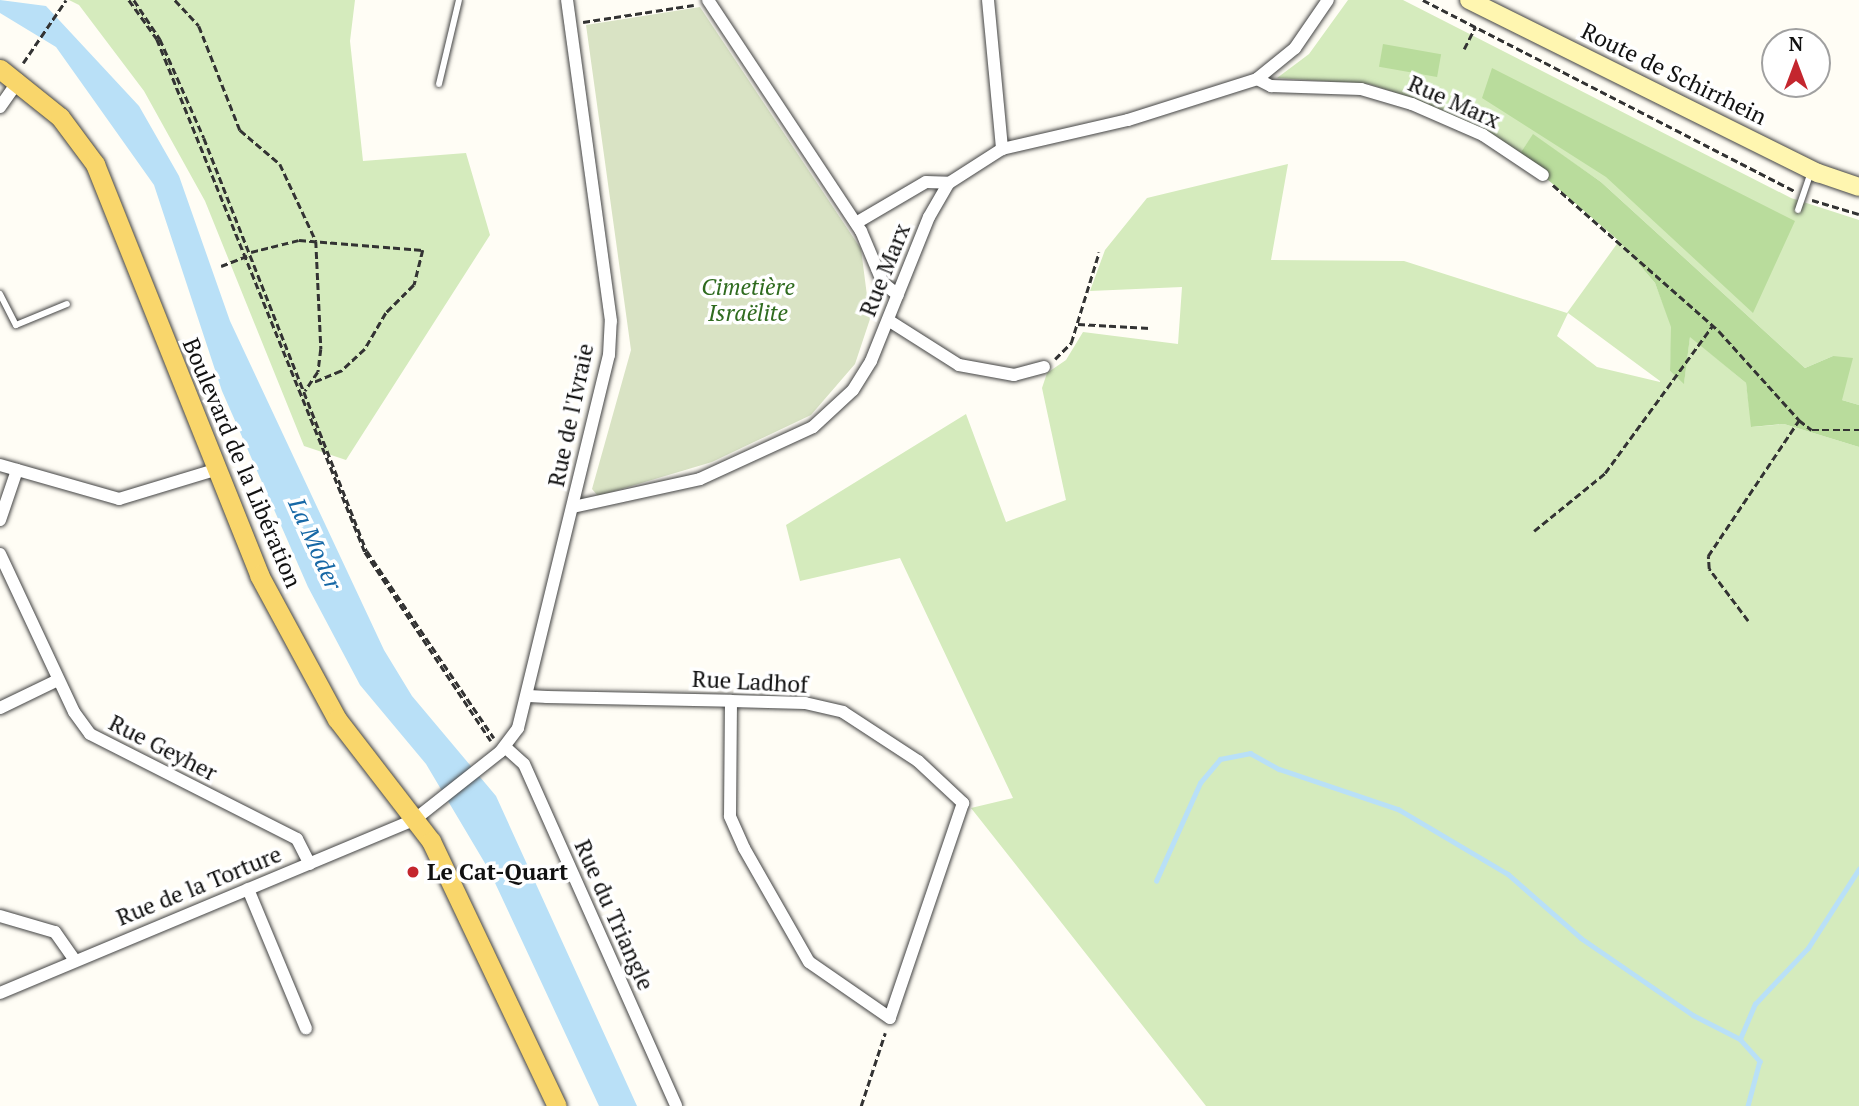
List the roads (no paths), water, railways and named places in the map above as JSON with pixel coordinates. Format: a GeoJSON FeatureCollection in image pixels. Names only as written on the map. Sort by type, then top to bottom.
{"type":"FeatureCollection","features":[{"type":"Feature","properties":{"kind":"main road","name":"Boulevard de la Libération"},"geometry":{"type":"LineString","coordinates":[[0,69],[19,80],[60,117],[95,164],[259,575],[337,719],[431,841],[557,1106]]}},
{"type":"Feature","properties":{"kind":"street","name":"Rue de l'Ivraie"},"geometry":{"type":"LineString","coordinates":[[499,744],[528,696],[573,508],[611,321],[573,24],[567,0]]}},
{"type":"Feature","properties":{"kind":"street"},"geometry":{"type":"LineString","coordinates":[[988,0],[1002,149]]}},
{"type":"Feature","properties":{"kind":"street"},"geometry":{"type":"LineString","coordinates":[[856,222],[926,182],[949,183],[1002,149],[1128,120],[1257,79],[1295,48],[1328,0]]}},
{"type":"Feature","properties":{"kind":"street","name":"Route de Schirrhein"},"geometry":{"type":"LineString","coordinates":[[1469,0],[1811,170],[1859,187]]}},
{"type":"Feature","properties":{"kind":"street"},"geometry":{"type":"LineString","coordinates":[[708,1],[856,222],[883,283],[898,295]]}},
{"type":"Feature","properties":{"kind":"street","name":"Rue Marx"},"geometry":{"type":"LineString","coordinates":[[1257,79],[1271,86],[1361,89],[1412,104],[1483,135],[1543,175]]}},
{"type":"Feature","properties":{"kind":"street"},"geometry":{"type":"LineString","coordinates":[[0,107],[19,80]]}},
{"type":"Feature","properties":{"kind":"street","name":"Rue Marx"},"geometry":{"type":"LineString","coordinates":[[573,508],[700,479],[813,427],[853,390],[888,320],[949,183]]}},
{"type":"Feature","properties":{"kind":"street"},"geometry":{"type":"LineString","coordinates":[[888,320],[959,365],[1014,375],[1044,368]]}},
{"type":"Feature","properties":{"kind":"street"},"geometry":{"type":"LineString","coordinates":[[0,466],[119,499],[215,470]]}},
{"type":"Feature","properties":{"kind":"street"},"geometry":{"type":"LineString","coordinates":[[0,520],[17,470]]}},
{"type":"Feature","properties":{"kind":"street","name":"Rue Geyher"},"geometry":{"type":"LineString","coordinates":[[0,554],[58,680],[90,734],[297,839],[310,864]]}},
{"type":"Feature","properties":{"kind":"street"},"geometry":{"type":"LineString","coordinates":[[0,708],[58,680]]}},
{"type":"Feature","properties":{"kind":"street","name":"Rue Ladhof"},"geometry":{"type":"LineString","coordinates":[[528,696],[731,701],[805,703],[843,712],[918,761],[962,803],[890,1018],[809,962],[744,848],[730,817],[731,701]]}},
{"type":"Feature","properties":{"kind":"street","name":"Rue de la Torture"},"geometry":{"type":"LineString","coordinates":[[0,993],[414,820],[491,759],[499,744]]}},
{"type":"Feature","properties":{"kind":"street","name":"Rue du Triangle"},"geometry":{"type":"LineString","coordinates":[[499,744],[524,764],[676,1106]]}},
{"type":"Feature","properties":{"kind":"street"},"geometry":{"type":"LineString","coordinates":[[248,889],[306,1028]]}},
{"type":"Feature","properties":{"kind":"street"},"geometry":{"type":"LineString","coordinates":[[0,916],[55,932],[75,961]]}},
{"type":"Feature","properties":{"kind":"lane"},"geometry":{"type":"LineString","coordinates":[[439,84],[459,0]]}},
{"type":"Feature","properties":{"kind":"lane"},"geometry":{"type":"LineString","coordinates":[[1798,210],[1811,170]]}},
{"type":"Feature","properties":{"kind":"lane"},"geometry":{"type":"LineString","coordinates":[[0,294],[16,326],[67,304]]}},
{"type":"Feature","properties":{"kind":"water","name":"La Moder"},"geometry":{"type":"Polygon","coordinates":[[[0,0],[46,6],[139,106],[179,176],[230,321],[384,650],[412,696],[496,796],[637,1106],[599,1106],[489,870],[426,764],[360,685],[308,587],[222,391],[154,185],[56,47],[0,13],[0,0]]]}},
{"type":"Feature","properties":{"kind":"waterway"},"geometry":{"type":"LineString","coordinates":[[1156,881],[1200,783],[1220,759],[1250,753],[1279,769],[1398,809],[1508,874],[1581,938],[1693,1015],[1740,1039],[1760,1061],[1748,1106]]}},
{"type":"Feature","properties":{"kind":"waterway"},"geometry":{"type":"LineString","coordinates":[[1740,1039],[1755,1004],[1808,948],[1859,869]]}},
{"type":"Feature","properties":{"kind":"place","name":"Le Cat-Quart"},"geometry":{"type":"Point","coordinates":[413,872]}},
{"type":"Feature","properties":{"kind":"park label","name":"Cimetière Israëlite"},"geometry":{"type":"Point","coordinates":[748,300]}}]}
